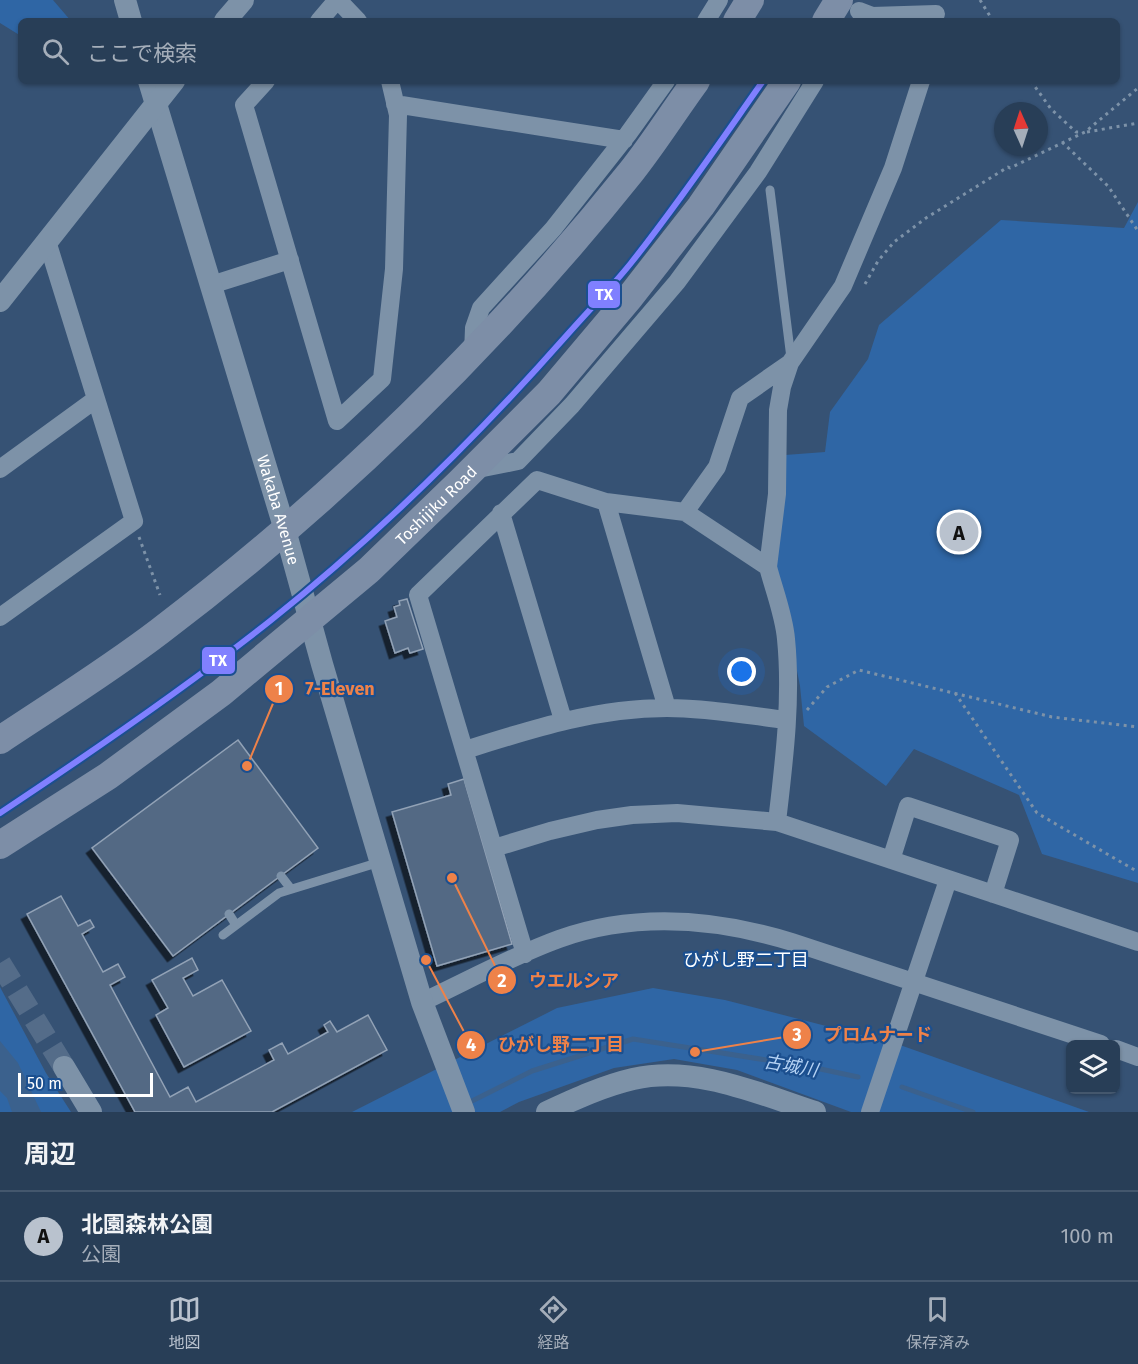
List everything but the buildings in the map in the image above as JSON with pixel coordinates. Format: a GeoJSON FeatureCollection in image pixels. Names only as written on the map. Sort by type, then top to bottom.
{"type":"FeatureCollection","features":[{"type":"Feature","properties":{"kind":"main road"},"geometry":{"type":"LineString","coordinates":[[739,18],[750,0]]}},
{"type":"Feature","properties":{"kind":"main road"},"geometry":{"type":"LineString","coordinates":[[832,18],[854,8]]}},
{"type":"Feature","properties":{"kind":"main road"},"geometry":{"type":"LineString","coordinates":[[0,740],[158,632],[226,580],[365,460],[472,354],[626,178],[694,84]]}},
{"type":"Feature","properties":{"kind":"main road","name":"Toshijiku Road"},"geometry":{"type":"LineString","coordinates":[[0,844],[108,776],[221,693],[369,570],[472,471],[549,393],[630,297],[701,206],[785,84]]}},
{"type":"Feature","properties":{"kind":"main road"},"geometry":{"type":"LineString","coordinates":[[0,856],[108,776]]}},
{"type":"Feature","properties":{"kind":"street"},"geometry":{"type":"LineString","coordinates":[[125,0],[130,18]]}},
{"type":"Feature","properties":{"kind":"street"},"geometry":{"type":"LineString","coordinates":[[228,18],[243,0]]}},
{"type":"Feature","properties":{"kind":"street"},"geometry":{"type":"LineString","coordinates":[[322,18],[338,0],[355,18]]}},
{"type":"Feature","properties":{"kind":"street"},"geometry":{"type":"LineString","coordinates":[[708,18],[719,0]]}},
{"type":"Feature","properties":{"kind":"street"},"geometry":{"type":"LineString","coordinates":[[854,8],[872,16],[936,12]]}},
{"type":"Feature","properties":{"kind":"street","name":"Wakaba Avenue"},"geometry":{"type":"LineString","coordinates":[[150,84],[285,530],[309,620],[422,1002],[464,1112]]}},
{"type":"Feature","properties":{"kind":"street"},"geometry":{"type":"LineString","coordinates":[[0,301],[171,84]]}},
{"type":"Feature","properties":{"kind":"street"},"geometry":{"type":"LineString","coordinates":[[263,84],[244,105],[337,421],[382,379],[394,269],[398,115],[391,84]]}},
{"type":"Feature","properties":{"kind":"street"},"geometry":{"type":"LineString","coordinates":[[472,354],[474,328],[481,308],[553,229],[624,140],[664,84]]}},
{"type":"Feature","properties":{"kind":"street"},"geometry":{"type":"LineString","coordinates":[[472,471],[518,461],[572,405],[677,282],[758,172],[813,84]]}},
{"type":"Feature","properties":{"kind":"street"},"geometry":{"type":"LineString","coordinates":[[777,822],[785,751],[788,686],[786,637],[768,567],[777,494],[778,410],[782,387],[791,362],[843,286],[893,168],[920,84]]}},
{"type":"Feature","properties":{"kind":"street"},"geometry":{"type":"LineString","coordinates":[[395,104],[624,140]]}},
{"type":"Feature","properties":{"kind":"street"},"geometry":{"type":"LineString","coordinates":[[0,617],[134,521],[47,242]]}},
{"type":"Feature","properties":{"kind":"street"},"geometry":{"type":"LineString","coordinates":[[211,285],[290,260]]}},
{"type":"Feature","properties":{"kind":"street"},"geometry":{"type":"LineString","coordinates":[[686,512],[717,467],[740,398],[791,362]]}},
{"type":"Feature","properties":{"kind":"street"},"geometry":{"type":"LineString","coordinates":[[0,470],[96,399]]}},
{"type":"Feature","properties":{"kind":"street"},"geometry":{"type":"LineString","coordinates":[[525,954],[418,595],[537,480],[606,502],[686,512],[768,567]]}},
{"type":"Feature","properties":{"kind":"street"},"geometry":{"type":"LineString","coordinates":[[606,502],[667,708]]}},
{"type":"Feature","properties":{"kind":"street"},"geometry":{"type":"LineString","coordinates":[[501,513],[563,720]]}},
{"type":"Feature","properties":{"kind":"street"},"geometry":{"type":"LineString","coordinates":[[465,750],[563,720],[627,710],[667,708],[726,712],[786,720]]}},
{"type":"Feature","properties":{"kind":"street"},"geometry":{"type":"LineString","coordinates":[[891,860],[908,806],[1010,840],[993,894]]}},
{"type":"Feature","properties":{"kind":"street"},"geometry":{"type":"LineString","coordinates":[[494,848],[550,831],[632,815],[677,813],[777,822],[1138,942]]}},
{"type":"Feature","properties":{"kind":"street"},"geometry":{"type":"LineString","coordinates":[[870,1112],[948,880]]}},
{"type":"Feature","properties":{"kind":"street"},"geometry":{"type":"LineString","coordinates":[[422,1002],[560,939],[631,924],[704,922],[765,933],[1089,1040]]}},
{"type":"Feature","properties":{"kind":"street"},"geometry":{"type":"LineString","coordinates":[[1120,1050],[1138,1057]]}},
{"type":"Feature","properties":{"kind":"street"},"geometry":{"type":"LineString","coordinates":[[64,1067],[91,1112]]}},
{"type":"Feature","properties":{"kind":"street"},"geometry":{"type":"LineString","coordinates":[[548,1112],[605,1087],[635,1079],[667,1075],[700,1078],[733,1085],[815,1112]]}},
{"type":"Feature","properties":{"kind":"lane"},"geometry":{"type":"LineString","coordinates":[[770,190],[791,362]]}},
{"type":"Feature","properties":{"kind":"lane"},"geometry":{"type":"LineString","coordinates":[[223,935],[279,893],[380,862]]}},
{"type":"Feature","properties":{"kind":"lane"},"geometry":{"type":"LineString","coordinates":[[281,876],[291,890]]}},
{"type":"Feature","properties":{"kind":"lane"},"geometry":{"type":"LineString","coordinates":[[229,914],[236,926]]}},
{"type":"Feature","properties":{"kind":"path"},"geometry":{"type":"LineString","coordinates":[[980,0],[991,18]]}},
{"type":"Feature","properties":{"kind":"path"},"geometry":{"type":"LineString","coordinates":[[1033,84],[1051,109],[1076,132],[1138,123]]}},
{"type":"Feature","properties":{"kind":"path"},"geometry":{"type":"LineString","coordinates":[[863,288],[878,261],[894,242],[926,218],[1008,167],[1085,132],[1138,88]]}},
{"type":"Feature","properties":{"kind":"path"},"geometry":{"type":"LineString","coordinates":[[1062,142],[1108,186],[1138,231]]}},
{"type":"Feature","properties":{"kind":"path"},"geometry":{"type":"LineString","coordinates":[[134,521],[160,595]]}},
{"type":"Feature","properties":{"kind":"path"},"geometry":{"type":"LineString","coordinates":[[807,709],[827,687],[860,670],[1052,717],[1138,727]]}},
{"type":"Feature","properties":{"kind":"path"},"geometry":{"type":"LineString","coordinates":[[954,693],[1037,813],[1138,872]]}},
{"type":"Feature","properties":{"kind":"shaded area"},"geometry":{"type":"Polygon","coordinates":[[[0,0],[53,0],[68,18],[18,18],[18,34],[0,23],[0,0]]]}},
{"type":"Feature","properties":{"kind":"shaded area"},"geometry":{"type":"Polygon","coordinates":[[[1138,202],[1138,883],[1042,854],[1019,795],[914,749],[886,786],[804,726],[800,686],[775,560],[785,455],[825,452],[830,412],[868,359],[879,325],[1001,220],[1124,228],[1138,202]]]}},
{"type":"Feature","properties":{"kind":"shaded area"},"geometry":{"type":"Polygon","coordinates":[[[0,987],[46,1073],[71,1112],[0,1112],[0,987]]]}},
{"type":"Feature","properties":{"kind":"shaded area"},"geometry":{"type":"Polygon","coordinates":[[[653,988],[725,1000],[900,1045],[1089,1112],[851,1112],[737,1070],[674,1059],[614,1068],[519,1102],[500,1112],[352,1112],[557,1008],[653,988]]]}},
{"type":"Feature","properties":{"kind":"shaded area"},"geometry":{"type":"Polygon","coordinates":[[[0,1041],[18,1063],[41,1112],[12,1112],[7,1098],[0,1091],[0,1041]]]}},
{"type":"Feature","properties":{"kind":"waterway","name":"古城川"},"geometry":{"type":"LineString","coordinates":[[466,1104],[532,1071],[633,1039],[811,1067],[858,1077]]}},
{"type":"Feature","properties":{"kind":"waterway","name":"古城川"},"geometry":{"type":"LineString","coordinates":[[902,1087],[973,1112]]}},
{"type":"Feature","properties":{"kind":"tunnel"},"geometry":{"type":"LineString","coordinates":[[0,963],[64,1067]]}},
{"type":"Feature","properties":{"kind":"transit line","name":"TX"},"geometry":{"type":"LineString","coordinates":[[0,813],[137,720],[270,621],[349,555],[425,484],[533,373],[623,272],[682,196],[761,84]]}},
{"type":"Feature","properties":{"kind":"place","name":"北園森林公園"},"geometry":{"type":"Point","coordinates":[959,532]}},
{"type":"Feature","properties":{"kind":"place","name":"7-Eleven"},"geometry":{"type":"Point","coordinates":[247,766]}},
{"type":"Feature","properties":{"kind":"place","name":"ウエルシア"},"geometry":{"type":"Point","coordinates":[452,878]}},
{"type":"Feature","properties":{"kind":"place","name":"ひがし野二丁目"},"geometry":{"type":"Point","coordinates":[426,960]}},
{"type":"Feature","properties":{"kind":"place","name":"プロムナード"},"geometry":{"type":"Point","coordinates":[695,1052]}},
{"type":"Feature","properties":{"kind":"district","name":"ひがし野二丁目"},"geometry":{"type":"Point","coordinates":[746,960]}}]}
